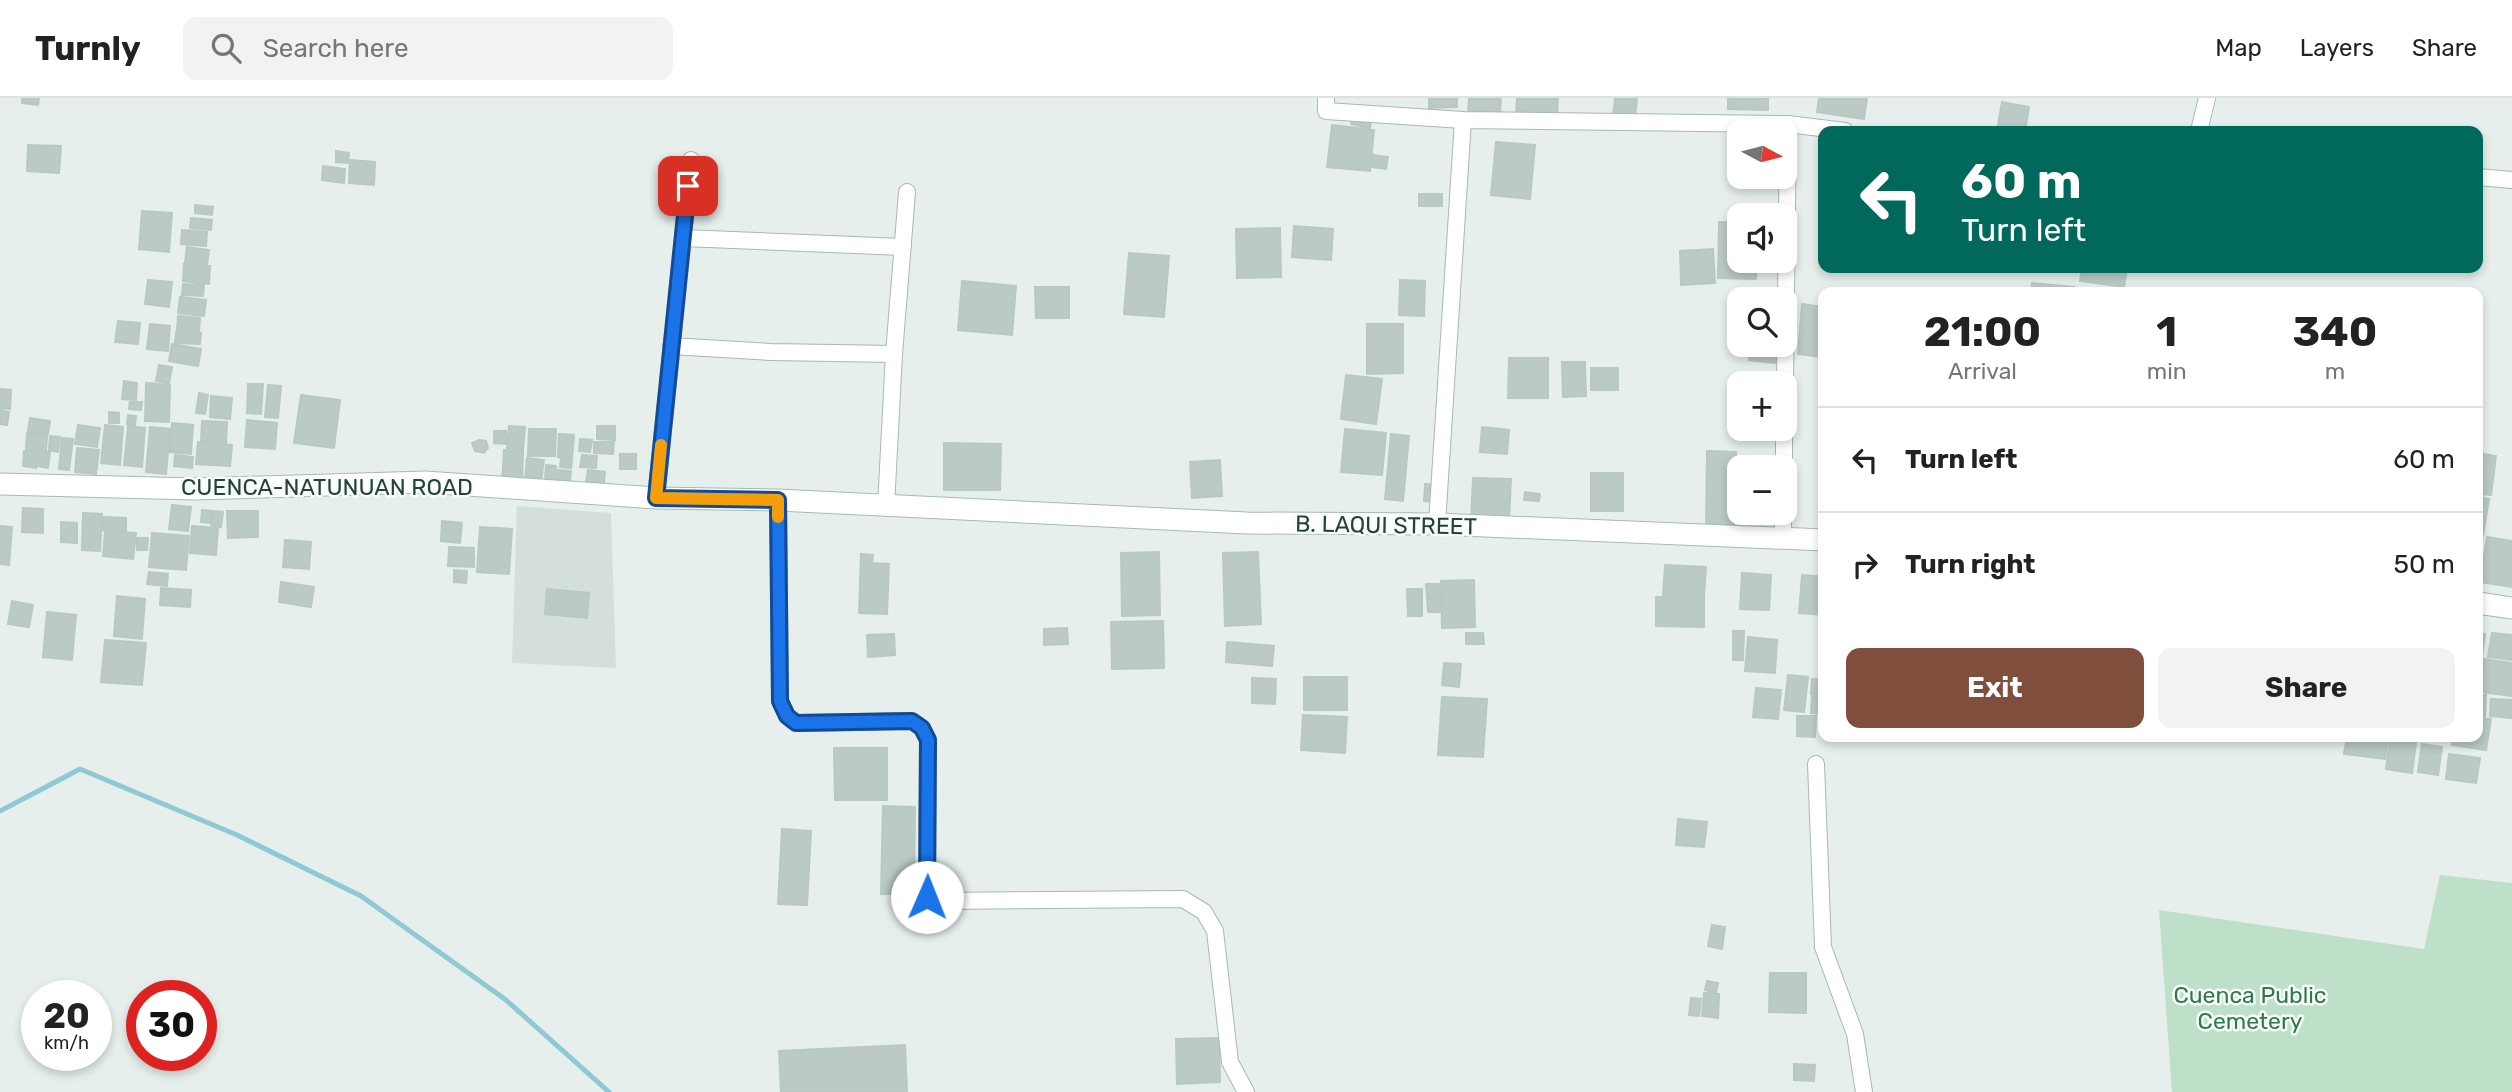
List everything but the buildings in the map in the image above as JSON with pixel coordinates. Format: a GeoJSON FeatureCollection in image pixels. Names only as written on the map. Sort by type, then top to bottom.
{"type":"FeatureCollection","features":[{"type":"Feature","properties":{"kind":"main road","name":"CUENCA-NATUNUAN ROAD"},"geometry":{"type":"LineString","coordinates":[[0,484],[194,489],[425,482],[656,498],[778,500],[948,510]]}},
{"type":"Feature","properties":{"kind":"main road","name":"B. LAQUI STREET"},"geometry":{"type":"LineString","coordinates":[[948,510],[1247,523],[1437,524],[1818,540]]}},
{"type":"Feature","properties":{"kind":"main road"},"geometry":{"type":"LineString","coordinates":[[2483,604],[2512,608]]}},
{"type":"Feature","properties":{"kind":"street"},"geometry":{"type":"LineString","coordinates":[[1326,98],[1326,111],[1463,120],[1727,123]]}},
{"type":"Feature","properties":{"kind":"street"},"geometry":{"type":"LineString","coordinates":[[2200,126],[2207,98]]}},
{"type":"Feature","properties":{"kind":"street"},"geometry":{"type":"LineString","coordinates":[[1437,524],[1463,120]]}},
{"type":"Feature","properties":{"kind":"street"},"geometry":{"type":"LineString","coordinates":[[1797,125],[1818,128]]}},
{"type":"Feature","properties":{"kind":"street"},"geometry":{"type":"LineString","coordinates":[[656,498],[691,160]]}},
{"type":"Feature","properties":{"kind":"street"},"geometry":{"type":"LineString","coordinates":[[2483,177],[2512,180]]}},
{"type":"Feature","properties":{"kind":"street"},"geometry":{"type":"LineString","coordinates":[[1785,371],[1787,189]]}},
{"type":"Feature","properties":{"kind":"street"},"geometry":{"type":"LineString","coordinates":[[886,506],[894,354],[907,191]]}},
{"type":"Feature","properties":{"kind":"street"},"geometry":{"type":"LineString","coordinates":[[683,238],[902,247]]}},
{"type":"Feature","properties":{"kind":"street"},"geometry":{"type":"LineString","coordinates":[[671,346],[771,352],[894,354]]}},
{"type":"Feature","properties":{"kind":"street"},"geometry":{"type":"LineString","coordinates":[[778,500],[780,701],[787,716],[796,723],[912,721],[922,728],[928,740],[927,897],[937,901],[1183,899],[1204,912],[1215,931],[1230,1062],[1245,1092]]}},
{"type":"Feature","properties":{"kind":"street"},"geometry":{"type":"LineString","coordinates":[[1783,525],[1783,537]]}},
{"type":"Feature","properties":{"kind":"street"},"geometry":{"type":"LineString","coordinates":[[1816,764],[1823,947],[1855,1034],[1864,1092]]}},
{"type":"Feature","properties":{"kind":"shaded area"},"geometry":{"type":"Polygon","coordinates":[[[517,506],[611,513],[616,668],[512,663],[517,506]]]}},
{"type":"Feature","properties":{"kind":"green space","name":"Cuenca Public Cemetery"},"geometry":{"type":"Polygon","coordinates":[[[2440,875],[2512,883],[2512,1092],[2172,1092],[2159,910],[2424,949],[2440,875]]]}},
{"type":"Feature","properties":{"kind":"waterway"},"geometry":{"type":"LineString","coordinates":[[0,811],[80,769],[237,835],[361,896],[506,1000],[609,1092]]}},
{"type":"Feature","properties":{"kind":"slow traffic"},"geometry":{"type":"LineString","coordinates":[[661,445],[656,498],[778,500],[778,517]]}},
{"type":"Feature","properties":{"kind":"route"},"geometry":{"type":"LineString","coordinates":[[688,186],[656,498],[778,500],[780,701],[787,716],[796,723],[912,721],[922,728],[928,740],[927,897]]}}]}
